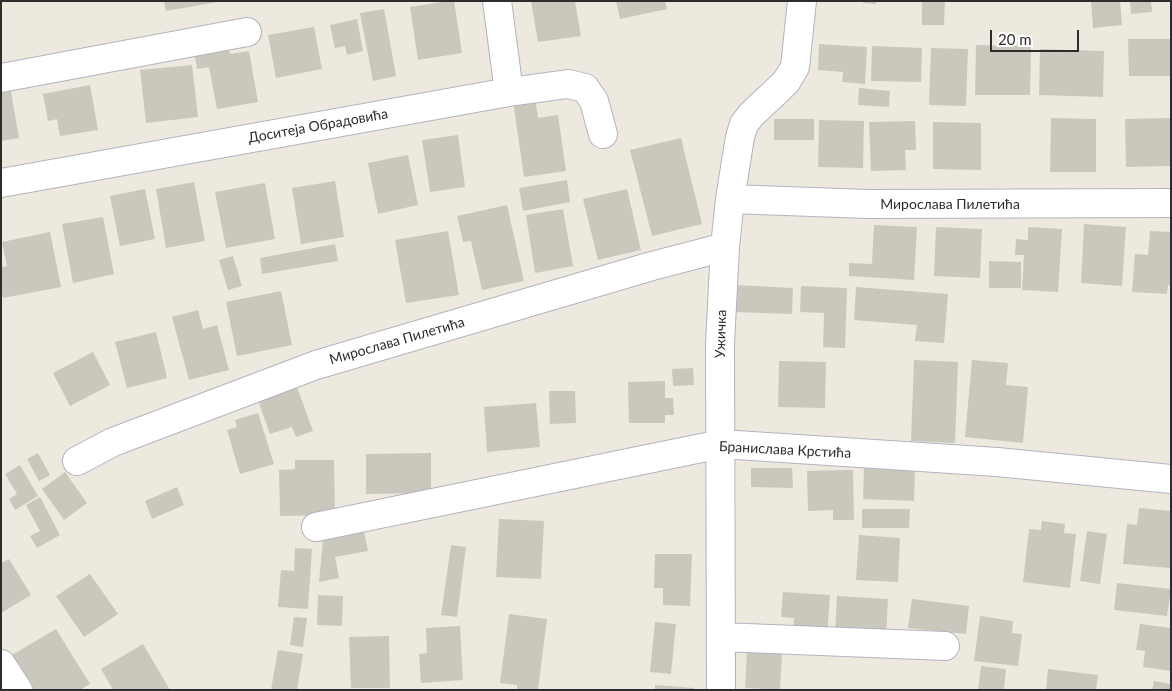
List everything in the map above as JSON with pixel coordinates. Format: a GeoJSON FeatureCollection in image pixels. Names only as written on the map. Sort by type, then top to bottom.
{"type":"FeatureCollection","features":[{"type":"Feature","properties":{"kind":"street"},"geometry":{"type":"LineString","coordinates":[[498,1],[509,92]]}},
{"type":"Feature","properties":{"kind":"street","name":"Ужичка"},"geometry":{"type":"LineString","coordinates":[[721,690],[720,344],[725,247],[730,199],[740,137],[744,124],[786,82],[796,67],[802,1]]}},
{"type":"Feature","properties":{"kind":"street"},"geometry":{"type":"LineString","coordinates":[[1,78],[247,32]]}},
{"type":"Feature","properties":{"kind":"street","name":"Доситеја Обрадовића"},"geometry":{"type":"LineString","coordinates":[[1,183],[509,92],[568,84],[584,88],[594,101],[603,134]]}},
{"type":"Feature","properties":{"kind":"street","name":"Мирослава Пилетића"},"geometry":{"type":"LineString","coordinates":[[730,199],[868,204],[1171,203]]}},
{"type":"Feature","properties":{"kind":"street","name":"Мирослава Пилетића"},"geometry":{"type":"LineString","coordinates":[[77,461],[113,442],[316,365],[652,266],[725,247]]}},
{"type":"Feature","properties":{"kind":"street","name":"Бранислава Крстића"},"geometry":{"type":"LineString","coordinates":[[316,526],[721,444],[997,462],[1171,479]]}},
{"type":"Feature","properties":{"kind":"street"},"geometry":{"type":"LineString","coordinates":[[721,637],[945,646]]}},
{"type":"Feature","properties":{"kind":"street"},"geometry":{"type":"LineString","coordinates":[[1,664],[18,690]]}},
{"type":"Feature","properties":{"kind":"building"},"geometry":{"type":"Polygon","coordinates":[[[164,1],[218,1],[218,2],[166,11],[164,1]]]}},
{"type":"Feature","properties":{"kind":"building"},"geometry":{"type":"Polygon","coordinates":[[[454,1],[462,53],[418,60],[410,7],[454,1]]]}},
{"type":"Feature","properties":{"kind":"building"},"geometry":{"type":"Polygon","coordinates":[[[531,1],[575,1],[581,36],[538,42],[531,1]]]}},
{"type":"Feature","properties":{"kind":"building"},"geometry":{"type":"Polygon","coordinates":[[[616,1],[665,1],[667,9],[620,19],[616,1]]]}},
{"type":"Feature","properties":{"kind":"building"},"geometry":{"type":"Polygon","coordinates":[[[863,1],[877,1],[876,4],[863,3],[863,1]]]}},
{"type":"Feature","properties":{"kind":"building"},"geometry":{"type":"Polygon","coordinates":[[[922,1],[945,1],[944,25],[922,25],[922,1]]]}},
{"type":"Feature","properties":{"kind":"building"},"geometry":{"type":"Polygon","coordinates":[[[1091,1],[1120,1],[1122,25],[1093,28],[1091,1]]]}},
{"type":"Feature","properties":{"kind":"building"},"geometry":{"type":"Polygon","coordinates":[[[1130,1],[1151,1],[1152,12],[1131,14],[1130,1]]]}},
{"type":"Feature","properties":{"kind":"building"},"geometry":{"type":"Polygon","coordinates":[[[384,9],[396,76],[373,81],[360,13],[384,9]]]}},
{"type":"Feature","properties":{"kind":"building"},"geometry":{"type":"Polygon","coordinates":[[[357,19],[363,51],[347,55],[345,46],[335,48],[330,25],[357,19]]]}},
{"type":"Feature","properties":{"kind":"building"},"geometry":{"type":"Polygon","coordinates":[[[314,27],[322,69],[276,78],[268,35],[314,27]]]}},
{"type":"Feature","properties":{"kind":"building"},"geometry":{"type":"Polygon","coordinates":[[[1128,39],[1171,39],[1171,76],[1129,76],[1128,39]]]}},
{"type":"Feature","properties":{"kind":"building"},"geometry":{"type":"Polygon","coordinates":[[[228,44],[230,54],[249,51],[258,102],[217,109],[209,67],[197,69],[194,50],[228,44]]]}},
{"type":"Feature","properties":{"kind":"building"},"geometry":{"type":"Polygon","coordinates":[[[819,44],[867,47],[865,84],[842,82],[843,72],[818,70],[819,44]]]}},
{"type":"Feature","properties":{"kind":"building"},"geometry":{"type":"Polygon","coordinates":[[[976,45],[1031,46],[1030,95],[975,95],[976,45]]]}},
{"type":"Feature","properties":{"kind":"building"},"geometry":{"type":"Polygon","coordinates":[[[872,46],[922,48],[921,82],[871,81],[872,46]]]}},
{"type":"Feature","properties":{"kind":"building"},"geometry":{"type":"Polygon","coordinates":[[[931,48],[968,49],[966,106],[929,105],[931,48]]]}},
{"type":"Feature","properties":{"kind":"building"},"geometry":{"type":"Polygon","coordinates":[[[1040,49],[1104,51],[1103,97],[1039,95],[1040,49]]]}},
{"type":"Feature","properties":{"kind":"building"},"geometry":{"type":"Polygon","coordinates":[[[192,65],[198,117],[146,123],[140,70],[192,65]]]}},
{"type":"Feature","properties":{"kind":"building"},"geometry":{"type":"Polygon","coordinates":[[[90,85],[98,130],[60,136],[57,119],[48,121],[43,94],[90,85]]]}},
{"type":"Feature","properties":{"kind":"building"},"geometry":{"type":"Polygon","coordinates":[[[10,86],[19,138],[1,141],[1,87],[10,86]]]}},
{"type":"Feature","properties":{"kind":"building"},"geometry":{"type":"Polygon","coordinates":[[[859,88],[890,91],[889,107],[858,105],[859,88]]]}},
{"type":"Feature","properties":{"kind":"building"},"geometry":{"type":"Polygon","coordinates":[[[535,97],[538,118],[558,115],[566,171],[524,177],[513,101],[535,97]]]}},
{"type":"Feature","properties":{"kind":"building"},"geometry":{"type":"Polygon","coordinates":[[[1051,118],[1096,119],[1096,172],[1050,172],[1051,118]]]}},
{"type":"Feature","properties":{"kind":"building"},"geometry":{"type":"Polygon","coordinates":[[[1171,118],[1171,166],[1126,167],[1125,119],[1171,118]]]}},
{"type":"Feature","properties":{"kind":"building"},"geometry":{"type":"Polygon","coordinates":[[[774,119],[814,119],[814,140],[774,140],[774,119]]]}},
{"type":"Feature","properties":{"kind":"building"},"geometry":{"type":"Polygon","coordinates":[[[819,120],[864,121],[863,168],[818,167],[819,120]]]}},
{"type":"Feature","properties":{"kind":"building"},"geometry":{"type":"Polygon","coordinates":[[[915,121],[916,150],[905,150],[906,170],[871,171],[869,122],[915,121]]]}},
{"type":"Feature","properties":{"kind":"building"},"geometry":{"type":"Polygon","coordinates":[[[933,122],[981,123],[981,170],[933,169],[933,122]]]}},
{"type":"Feature","properties":{"kind":"building"},"geometry":{"type":"Polygon","coordinates":[[[458,135],[465,187],[430,192],[422,140],[458,135]]]}},
{"type":"Feature","properties":{"kind":"building"},"geometry":{"type":"Polygon","coordinates":[[[681,138],[702,224],[652,236],[630,150],[681,138]]]}},
{"type":"Feature","properties":{"kind":"building"},"geometry":{"type":"Polygon","coordinates":[[[408,155],[418,205],[378,214],[368,163],[408,155]]]}},
{"type":"Feature","properties":{"kind":"building"},"geometry":{"type":"Polygon","coordinates":[[[567,180],[570,202],[523,211],[519,188],[567,180]]]}},
{"type":"Feature","properties":{"kind":"building"},"geometry":{"type":"Polygon","coordinates":[[[335,181],[344,237],[301,244],[292,188],[335,181]]]}},
{"type":"Feature","properties":{"kind":"building"},"geometry":{"type":"Polygon","coordinates":[[[194,182],[205,241],[166,248],[156,189],[194,182]]]}},
{"type":"Feature","properties":{"kind":"building"},"geometry":{"type":"Polygon","coordinates":[[[265,183],[275,239],[226,248],[215,192],[265,183]]]}},
{"type":"Feature","properties":{"kind":"building"},"geometry":{"type":"Polygon","coordinates":[[[145,189],[155,239],[120,246],[110,196],[145,189]]]}},
{"type":"Feature","properties":{"kind":"building"},"geometry":{"type":"Polygon","coordinates":[[[627,189],[641,250],[598,260],[583,199],[627,189]]]}},
{"type":"Feature","properties":{"kind":"building"},"geometry":{"type":"Polygon","coordinates":[[[507,205],[524,281],[482,290],[471,241],[463,242],[457,216],[507,205]]]}},
{"type":"Feature","properties":{"kind":"building"},"geometry":{"type":"Polygon","coordinates":[[[563,209],[573,266],[535,273],[526,215],[563,209]]]}},
{"type":"Feature","properties":{"kind":"building"},"geometry":{"type":"Polygon","coordinates":[[[103,217],[114,274],[73,283],[62,224],[103,217]]]}},
{"type":"Feature","properties":{"kind":"building"},"geometry":{"type":"Polygon","coordinates":[[[1084,224],[1126,227],[1122,286],[1081,283],[1084,224]]]}},
{"type":"Feature","properties":{"kind":"building"},"geometry":{"type":"Polygon","coordinates":[[[874,225],[917,227],[914,280],[849,276],[849,263],[872,264],[874,225]]]}},
{"type":"Feature","properties":{"kind":"building"},"geometry":{"type":"Polygon","coordinates":[[[936,227],[982,229],[980,278],[934,276],[936,227]]]}},
{"type":"Feature","properties":{"kind":"building"},"geometry":{"type":"Polygon","coordinates":[[[1028,227],[1062,229],[1058,292],[1022,290],[1024,255],[1015,255],[1016,239],[1028,240],[1028,227]]]}},
{"type":"Feature","properties":{"kind":"building"},"geometry":{"type":"Polygon","coordinates":[[[448,231],[459,295],[406,303],[395,240],[448,231]]]}},
{"type":"Feature","properties":{"kind":"building"},"geometry":{"type":"Polygon","coordinates":[[[1150,231],[1171,232],[1171,285],[1168,285],[1167,294],[1132,292],[1135,254],[1148,255],[1150,231]]]}},
{"type":"Feature","properties":{"kind":"building"},"geometry":{"type":"Polygon","coordinates":[[[50,232],[61,287],[3,298],[1,267],[7,266],[2,242],[50,232]]]}},
{"type":"Feature","properties":{"kind":"building"},"geometry":{"type":"Polygon","coordinates":[[[335,244],[338,261],[262,274],[260,258],[335,244]]]}},
{"type":"Feature","properties":{"kind":"building"},"geometry":{"type":"Polygon","coordinates":[[[233,256],[242,286],[228,290],[219,260],[233,256]]]}},
{"type":"Feature","properties":{"kind":"building"},"geometry":{"type":"Polygon","coordinates":[[[989,261],[1021,262],[1021,288],[989,288],[989,261]]]}},
{"type":"Feature","properties":{"kind":"building"},"geometry":{"type":"Polygon","coordinates":[[[736,285],[793,288],[792,314],[735,312],[736,285]]]}},
{"type":"Feature","properties":{"kind":"building"},"geometry":{"type":"Polygon","coordinates":[[[801,286],[847,288],[845,348],[823,347],[824,313],[800,312],[801,286]]]}},
{"type":"Feature","properties":{"kind":"building"},"geometry":{"type":"Polygon","coordinates":[[[856,287],[948,294],[944,343],[915,341],[917,325],[854,320],[856,287]]]}},
{"type":"Feature","properties":{"kind":"building"},"geometry":{"type":"Polygon","coordinates":[[[281,291],[292,345],[237,356],[226,302],[281,291]]]}},
{"type":"Feature","properties":{"kind":"building"},"geometry":{"type":"Polygon","coordinates":[[[198,310],[203,329],[217,325],[229,370],[189,380],[172,317],[198,310]]]}},
{"type":"Feature","properties":{"kind":"building"},"geometry":{"type":"Polygon","coordinates":[[[156,332],[167,378],[127,388],[115,342],[156,332]]]}},
{"type":"Feature","properties":{"kind":"building"},"geometry":{"type":"Polygon","coordinates":[[[93,352],[110,385],[70,406],[53,373],[93,352]]]}},
{"type":"Feature","properties":{"kind":"building"},"geometry":{"type":"Polygon","coordinates":[[[914,360],[958,362],[955,443],[911,441],[914,360]]]}},
{"type":"Feature","properties":{"kind":"building"},"geometry":{"type":"Polygon","coordinates":[[[972,360],[1008,363],[1006,385],[1028,387],[1023,443],[965,437],[972,360]]]}},
{"type":"Feature","properties":{"kind":"building"},"geometry":{"type":"Polygon","coordinates":[[[779,361],[826,362],[825,408],[778,407],[779,361]]]}},
{"type":"Feature","properties":{"kind":"building"},"geometry":{"type":"Polygon","coordinates":[[[693,368],[694,385],[673,386],[672,369],[693,368]]]}},
{"type":"Feature","properties":{"kind":"building"},"geometry":{"type":"Polygon","coordinates":[[[294,379],[313,431],[296,437],[292,427],[270,434],[255,392],[294,379]]]}},
{"type":"Feature","properties":{"kind":"building"},"geometry":{"type":"Polygon","coordinates":[[[665,381],[665,398],[673,398],[674,415],[665,415],[665,423],[629,423],[628,382],[665,381]]]}},
{"type":"Feature","properties":{"kind":"building"},"geometry":{"type":"Polygon","coordinates":[[[549,391],[575,391],[576,423],[550,424],[549,391]]]}},
{"type":"Feature","properties":{"kind":"building"},"geometry":{"type":"Polygon","coordinates":[[[536,403],[540,447],[487,452],[484,407],[536,403]]]}},
{"type":"Feature","properties":{"kind":"building"},"geometry":{"type":"Polygon","coordinates":[[[258,413],[274,464],[240,474],[227,430],[237,427],[235,420],[258,413]]]}},
{"type":"Feature","properties":{"kind":"building"},"geometry":{"type":"Polygon","coordinates":[[[38,453],[50,475],[39,481],[27,459],[38,453]]]}},
{"type":"Feature","properties":{"kind":"building"},"geometry":{"type":"Polygon","coordinates":[[[431,453],[431,493],[366,494],[366,454],[431,453]]]}},
{"type":"Feature","properties":{"kind":"building"},"geometry":{"type":"Polygon","coordinates":[[[295,460],[334,460],[335,515],[280,516],[279,470],[295,469],[295,460]]]}},
{"type":"Feature","properties":{"kind":"building"},"geometry":{"type":"Polygon","coordinates":[[[20,465],[38,496],[15,510],[9,499],[17,494],[5,474],[20,465]]]}},
{"type":"Feature","properties":{"kind":"building"},"geometry":{"type":"Polygon","coordinates":[[[751,468],[792,468],[793,488],[751,487],[751,468]]]}},
{"type":"Feature","properties":{"kind":"building"},"geometry":{"type":"Polygon","coordinates":[[[864,468],[915,469],[914,501],[863,499],[864,468]]]}},
{"type":"Feature","properties":{"kind":"building"},"geometry":{"type":"Polygon","coordinates":[[[853,470],[854,520],[833,520],[833,510],[808,511],[807,471],[853,470]]]}},
{"type":"Feature","properties":{"kind":"building"},"geometry":{"type":"Polygon","coordinates":[[[65,472],[87,503],[64,520],[42,489],[65,472]]]}},
{"type":"Feature","properties":{"kind":"building"},"geometry":{"type":"Polygon","coordinates":[[[177,487],[184,505],[152,519],[145,501],[177,487]]]}},
{"type":"Feature","properties":{"kind":"building"},"geometry":{"type":"Polygon","coordinates":[[[40,497],[60,535],[37,548],[30,536],[40,531],[26,505],[40,497]]]}},
{"type":"Feature","properties":{"kind":"building"},"geometry":{"type":"Polygon","coordinates":[[[1139,508],[1171,511],[1170,568],[1123,564],[1127,524],[1137,525],[1139,508]]]}},
{"type":"Feature","properties":{"kind":"building"},"geometry":{"type":"Polygon","coordinates":[[[862,509],[910,509],[909,528],[862,528],[862,509]]]}},
{"type":"Feature","properties":{"kind":"building"},"geometry":{"type":"Polygon","coordinates":[[[499,519],[544,521],[541,579],[496,577],[499,519]]]}},
{"type":"Feature","properties":{"kind":"building"},"geometry":{"type":"Polygon","coordinates":[[[1042,521],[1065,524],[1064,533],[1076,534],[1070,588],[1023,582],[1029,529],[1041,530],[1042,521]]]}},
{"type":"Feature","properties":{"kind":"building"},"geometry":{"type":"Polygon","coordinates":[[[364,531],[368,551],[335,557],[339,578],[319,582],[323,539],[364,531]]]}},
{"type":"Feature","properties":{"kind":"building"},"geometry":{"type":"Polygon","coordinates":[[[1087,531],[1107,534],[1100,584],[1080,581],[1087,531]]]}},
{"type":"Feature","properties":{"kind":"building"},"geometry":{"type":"Polygon","coordinates":[[[859,535],[900,538],[898,582],[856,580],[859,535]]]}},
{"type":"Feature","properties":{"kind":"building"},"geometry":{"type":"Polygon","coordinates":[[[451,545],[466,547],[457,617],[441,615],[451,545]]]}},
{"type":"Feature","properties":{"kind":"building"},"geometry":{"type":"Polygon","coordinates":[[[295,548],[312,549],[308,609],[278,607],[281,570],[294,571],[295,548]]]}},
{"type":"Feature","properties":{"kind":"building"},"geometry":{"type":"Polygon","coordinates":[[[655,554],[692,554],[690,606],[663,605],[663,588],[654,588],[655,554]]]}},
{"type":"Feature","properties":{"kind":"building"},"geometry":{"type":"Polygon","coordinates":[[[9,559],[31,595],[1,613],[1,563],[9,559]]]}},
{"type":"Feature","properties":{"kind":"building"},"geometry":{"type":"Polygon","coordinates":[[[90,574],[118,614],[84,637],[56,596],[90,574]]]}},
{"type":"Feature","properties":{"kind":"building"},"geometry":{"type":"Polygon","coordinates":[[[1117,583],[1171,589],[1167,616],[1114,610],[1117,583]]]}},
{"type":"Feature","properties":{"kind":"building"},"geometry":{"type":"Polygon","coordinates":[[[783,592],[830,595],[827,635],[793,632],[794,618],[781,617],[783,592]]]}},
{"type":"Feature","properties":{"kind":"building"},"geometry":{"type":"Polygon","coordinates":[[[318,595],[343,596],[342,626],[317,625],[318,595]]]}},
{"type":"Feature","properties":{"kind":"building"},"geometry":{"type":"Polygon","coordinates":[[[837,596],[888,599],[886,637],[835,634],[837,596]]]}},
{"type":"Feature","properties":{"kind":"building"},"geometry":{"type":"Polygon","coordinates":[[[912,599],[969,606],[966,634],[908,628],[912,599]]]}},
{"type":"Feature","properties":{"kind":"building"},"geometry":{"type":"Polygon","coordinates":[[[509,614],[547,619],[538,690],[517,690],[517,685],[500,683],[509,614]]]}},
{"type":"Feature","properties":{"kind":"building"},"geometry":{"type":"Polygon","coordinates":[[[980,616],[1013,621],[1012,633],[1022,634],[1018,666],[974,661],[980,616]]]}},
{"type":"Feature","properties":{"kind":"building"},"geometry":{"type":"Polygon","coordinates":[[[294,617],[307,618],[303,647],[290,645],[294,617]]]}},
{"type":"Feature","properties":{"kind":"building"},"geometry":{"type":"Polygon","coordinates":[[[655,622],[676,624],[671,674],[650,672],[655,622]]]}},
{"type":"Feature","properties":{"kind":"building"},"geometry":{"type":"Polygon","coordinates":[[[1140,624],[1171,628],[1171,671],[1143,667],[1145,651],[1136,650],[1140,624]]]}},
{"type":"Feature","properties":{"kind":"building"},"geometry":{"type":"Polygon","coordinates":[[[460,626],[463,680],[421,683],[419,654],[427,653],[426,628],[460,626]]]}},
{"type":"Feature","properties":{"kind":"building"},"geometry":{"type":"Polygon","coordinates":[[[56,629],[90,684],[80,690],[33,690],[12,655],[56,629]]]}},
{"type":"Feature","properties":{"kind":"building"},"geometry":{"type":"Polygon","coordinates":[[[389,636],[390,688],[351,688],[349,637],[389,636]]]}},
{"type":"Feature","properties":{"kind":"building"},"geometry":{"type":"Polygon","coordinates":[[[143,644],[170,690],[113,690],[101,669],[143,644]]]}},
{"type":"Feature","properties":{"kind":"building"},"geometry":{"type":"Polygon","coordinates":[[[278,650],[303,654],[297,690],[271,690],[278,650]]]}},
{"type":"Feature","properties":{"kind":"building"},"geometry":{"type":"Polygon","coordinates":[[[747,651],[782,654],[780,690],[745,688],[747,651]]]}},
{"type":"Feature","properties":{"kind":"building"},"geometry":{"type":"Polygon","coordinates":[[[981,666],[1006,669],[1004,690],[978,690],[981,666]]]}},
{"type":"Feature","properties":{"kind":"building"},"geometry":{"type":"Polygon","coordinates":[[[1048,669],[1098,675],[1096,690],[1046,690],[1048,669]]]}},
{"type":"Feature","properties":{"kind":"building"},"geometry":{"type":"Polygon","coordinates":[[[1154,681],[1171,684],[1171,690],[1152,690],[1154,681]]]}},
{"type":"Feature","properties":{"kind":"building"},"geometry":{"type":"Polygon","coordinates":[[[655,685],[694,688],[694,690],[655,690],[655,685]]]}}]}
